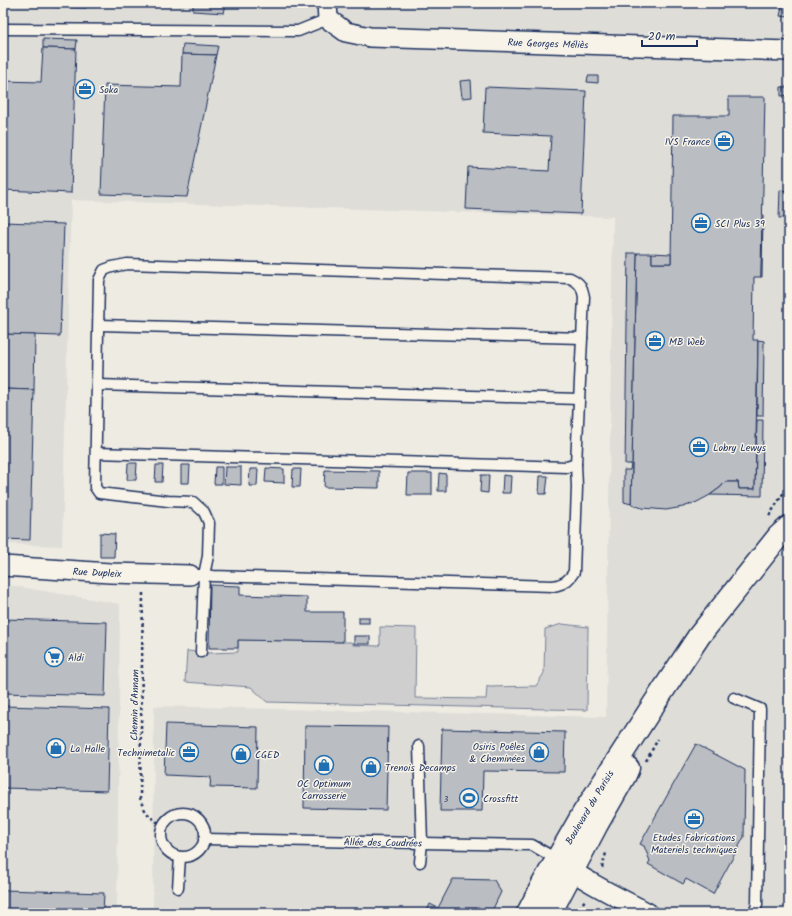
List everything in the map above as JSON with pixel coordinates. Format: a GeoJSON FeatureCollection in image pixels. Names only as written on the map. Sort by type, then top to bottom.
{"type":"FeatureCollection","features":[{"type":"Feature","properties":{"kind":"street","name":"Rue Georges Méliès"},"geometry":{"type":"LineString","coordinates":[[328,11],[346,32],[370,37],[789,51]]}},
{"type":"Feature","properties":{"kind":"street","name":"Boulevard du Parisis"},"geometry":{"type":"LineString","coordinates":[[550,913],[582,814],[699,636],[784,532],[789,517]]}},
{"type":"Feature","properties":{"kind":"street","name":"Rue Dupleix"},"geometry":{"type":"LineString","coordinates":[[3,566],[110,573],[197,575]]}},
{"type":"Feature","properties":{"kind":"street","name":"Boulevard du Parisis"},"geometry":{"type":"LineString","coordinates":[[528,913],[543,884],[565,865]]}},
{"type":"Feature","properties":{"kind":"street"},"geometry":{"type":"LineString","coordinates":[[565,865],[593,884],[648,913]]}},
{"type":"Feature","properties":{"kind":"lane"},"geometry":{"type":"LineString","coordinates":[[3,29],[298,31],[328,11]]}},
{"type":"Feature","properties":{"kind":"lane"},"geometry":{"type":"LineString","coordinates":[[197,575],[537,586],[553,586],[562,584],[570,578],[574,572],[577,487],[576,464],[584,297],[582,288],[576,281],[570,278],[127,264],[104,270],[100,280],[98,325],[95,487],[99,493],[168,501],[193,502],[204,512],[209,523],[208,556],[197,575],[201,652]]}},
{"type":"Feature","properties":{"kind":"lane"},"geometry":{"type":"LineString","coordinates":[[98,325],[582,338]]}},
{"type":"Feature","properties":{"kind":"lane"},"geometry":{"type":"LineString","coordinates":[[97,385],[579,399]]}},
{"type":"Feature","properties":{"kind":"lane"},"geometry":{"type":"LineString","coordinates":[[96,453],[566,467],[576,464]]}},
{"type":"Feature","properties":{"kind":"lane"},"geometry":{"type":"LineString","coordinates":[[734,698],[760,709],[757,906],[754,913]]}},
{"type":"Feature","properties":{"kind":"lane"},"geometry":{"type":"LineString","coordinates":[[420,746],[422,843],[420,862]]}},
{"type":"Feature","properties":{"kind":"lane"},"geometry":{"type":"LineString","coordinates":[[186,813],[193,815],[202,825],[205,832],[204,839],[202,846],[197,852],[184,858],[170,853],[164,848],[161,841],[161,833],[166,820],[172,816],[186,813]]}},
{"type":"Feature","properties":{"kind":"lane","name":"Allée des Coudrées"},"geometry":{"type":"LineString","coordinates":[[204,839],[532,845],[565,865]]}},
{"type":"Feature","properties":{"kind":"lane"},"geometry":{"type":"LineString","coordinates":[[178,888],[180,857]]}},
{"type":"Feature","properties":{"kind":"path","name":"Chemin d'Annam"},"geometry":{"type":"LineString","coordinates":[[143,574],[140,798],[142,807],[150,817],[163,826]]}},
{"type":"Feature","properties":{"kind":"path"},"geometry":{"type":"LineString","coordinates":[[644,767],[658,739]]}},
{"type":"Feature","properties":{"kind":"path"},"geometry":{"type":"LineString","coordinates":[[576,913],[602,869],[607,847]]}},
{"type":"Feature","properties":{"kind":"shaded area"},"geometry":{"type":"Polygon","coordinates":[[[3,3],[789,3],[789,477],[780,494],[789,495],[789,913],[153,913],[154,706],[606,717],[613,217],[71,200],[62,546],[3,544],[3,3]]]}},
{"type":"Feature","properties":{"kind":"shaded area"},"geometry":{"type":"Polygon","coordinates":[[[3,584],[120,604],[117,913],[3,913],[3,584]]]}},
{"type":"Feature","properties":{"kind":"shaded area"},"geometry":{"type":"Polygon","coordinates":[[[562,624],[588,627],[587,710],[267,702],[251,687],[185,682],[187,651],[208,653],[238,652],[238,640],[351,642],[353,645],[378,646],[380,644],[380,627],[416,628],[415,698],[486,699],[487,686],[536,686],[544,673],[545,629],[562,624]]]}},
{"type":"Feature","properties":{"kind":"building"},"geometry":{"type":"Polygon","coordinates":[[[53,3],[86,3],[86,8],[53,7],[53,3]]]}},
{"type":"Feature","properties":{"kind":"building"},"geometry":{"type":"Polygon","coordinates":[[[193,3],[226,4],[224,13],[193,11],[193,3]]]}},
{"type":"Feature","properties":{"kind":"building"},"geometry":{"type":"Polygon","coordinates":[[[783,3],[789,3],[789,17],[780,16],[783,3]]]}},
{"type":"Feature","properties":{"kind":"building"},"geometry":{"type":"Polygon","coordinates":[[[43,39],[77,40],[76,49],[43,48],[43,39]]]}},
{"type":"Feature","properties":{"kind":"building"},"geometry":{"type":"Polygon","coordinates":[[[183,44],[218,46],[216,55],[182,54],[183,44]]]}},
{"type":"Feature","properties":{"kind":"building"},"geometry":{"type":"Polygon","coordinates":[[[43,48],[76,49],[71,193],[3,190],[3,81],[41,82],[43,48]]]}},
{"type":"Feature","properties":{"kind":"building"},"geometry":{"type":"Polygon","coordinates":[[[182,54],[216,55],[187,197],[101,194],[105,85],[181,87],[182,54]]]}},
{"type":"Feature","properties":{"kind":"building"},"geometry":{"type":"Polygon","coordinates":[[[588,76],[598,76],[598,83],[587,82],[588,76]]]}},
{"type":"Feature","properties":{"kind":"building"},"geometry":{"type":"Polygon","coordinates":[[[471,80],[472,97],[462,98],[460,81],[471,80]]]}},
{"type":"Feature","properties":{"kind":"building"},"geometry":{"type":"Polygon","coordinates":[[[485,87],[586,91],[581,214],[466,209],[468,167],[549,171],[551,136],[483,133],[485,87]]]}},
{"type":"Feature","properties":{"kind":"building"},"geometry":{"type":"Polygon","coordinates":[[[781,87],[789,87],[789,95],[781,96],[781,87]]]}},
{"type":"Feature","properties":{"kind":"building"},"geometry":{"type":"Polygon","coordinates":[[[728,97],[765,97],[761,277],[754,277],[753,340],[758,340],[755,489],[739,489],[738,482],[725,482],[710,495],[683,507],[666,510],[642,508],[631,504],[637,253],[652,253],[652,263],[671,263],[673,116],[729,116],[728,97]]]}},
{"type":"Feature","properties":{"kind":"building"},"geometry":{"type":"Polygon","coordinates":[[[780,190],[789,191],[789,218],[779,218],[780,190]]]}},
{"type":"Feature","properties":{"kind":"building"},"geometry":{"type":"Polygon","coordinates":[[[762,214],[763,214],[761,277],[762,214]]]}},
{"type":"Feature","properties":{"kind":"building"},"geometry":{"type":"Polygon","coordinates":[[[3,222],[64,224],[60,336],[3,334],[3,222]]]}},
{"type":"Feature","properties":{"kind":"building"},"geometry":{"type":"Polygon","coordinates":[[[628,253],[637,253],[631,504],[624,502],[624,470],[630,470],[631,464],[625,464],[628,253]]]}},
{"type":"Feature","properties":{"kind":"building"},"geometry":{"type":"Polygon","coordinates":[[[652,253],[671,254],[671,263],[652,263],[652,253]]]}},
{"type":"Feature","properties":{"kind":"building"},"geometry":{"type":"Polygon","coordinates":[[[3,334],[35,335],[34,390],[3,389],[3,334]]]}},
{"type":"Feature","properties":{"kind":"building"},"geometry":{"type":"Polygon","coordinates":[[[758,340],[764,341],[763,416],[757,416],[758,340]]]}},
{"type":"Feature","properties":{"kind":"building"},"geometry":{"type":"Polygon","coordinates":[[[3,389],[34,390],[30,540],[3,539],[3,389]]]}},
{"type":"Feature","properties":{"kind":"building"},"geometry":{"type":"Polygon","coordinates":[[[757,420],[763,420],[762,496],[710,495],[725,482],[738,482],[739,489],[755,489],[757,420]]]}},
{"type":"Feature","properties":{"kind":"building"},"geometry":{"type":"Polygon","coordinates":[[[128,463],[137,463],[136,480],[127,480],[128,463]]]}},
{"type":"Feature","properties":{"kind":"building"},"geometry":{"type":"Polygon","coordinates":[[[156,465],[163,465],[162,482],[155,482],[156,465]]]}},
{"type":"Feature","properties":{"kind":"building"},"geometry":{"type":"Polygon","coordinates":[[[181,465],[190,465],[189,483],[181,483],[181,465]]]}},
{"type":"Feature","properties":{"kind":"building"},"geometry":{"type":"Polygon","coordinates":[[[215,467],[222,467],[222,484],[214,484],[215,467]]]}},
{"type":"Feature","properties":{"kind":"building"},"geometry":{"type":"Polygon","coordinates":[[[225,467],[241,467],[241,485],[224,484],[225,467]]]}},
{"type":"Feature","properties":{"kind":"building"},"geometry":{"type":"Polygon","coordinates":[[[266,468],[284,469],[284,483],[265,482],[266,468]]]}},
{"type":"Feature","properties":{"kind":"building"},"geometry":{"type":"Polygon","coordinates":[[[250,469],[258,469],[257,486],[249,486],[250,469]]]}},
{"type":"Feature","properties":{"kind":"building"},"geometry":{"type":"Polygon","coordinates":[[[293,469],[301,469],[300,487],[292,487],[293,469]]]}},
{"type":"Feature","properties":{"kind":"building"},"geometry":{"type":"Polygon","coordinates":[[[325,470],[379,471],[379,488],[324,487],[325,470]]]}},
{"type":"Feature","properties":{"kind":"building"},"geometry":{"type":"Polygon","coordinates":[[[408,473],[432,473],[432,495],[407,495],[408,473]]]}},
{"type":"Feature","properties":{"kind":"building"},"geometry":{"type":"Polygon","coordinates":[[[439,473],[446,474],[446,491],[438,491],[439,473]]]}},
{"type":"Feature","properties":{"kind":"building"},"geometry":{"type":"Polygon","coordinates":[[[481,475],[489,475],[488,493],[480,492],[481,475]]]}},
{"type":"Feature","properties":{"kind":"building"},"geometry":{"type":"Polygon","coordinates":[[[503,475],[511,476],[510,493],[502,493],[503,475]]]}},
{"type":"Feature","properties":{"kind":"building"},"geometry":{"type":"Polygon","coordinates":[[[540,476],[548,476],[546,494],[539,494],[540,476]]]}},
{"type":"Feature","properties":{"kind":"building"},"geometry":{"type":"Polygon","coordinates":[[[100,533],[115,534],[114,557],[100,557],[100,533]]]}},
{"type":"Feature","properties":{"kind":"building"},"geometry":{"type":"Polygon","coordinates":[[[210,585],[240,586],[240,595],[307,597],[307,612],[343,612],[343,642],[238,640],[238,648],[209,648],[210,585]]]}},
{"type":"Feature","properties":{"kind":"building"},"geometry":{"type":"Polygon","coordinates":[[[359,617],[369,617],[369,623],[359,623],[359,617]]]}},
{"type":"Feature","properties":{"kind":"building","name":"Aldi"},"geometry":{"type":"Polygon","coordinates":[[[3,619],[107,622],[105,696],[3,693],[3,619]]]}},
{"type":"Feature","properties":{"kind":"building"},"geometry":{"type":"Polygon","coordinates":[[[354,636],[370,636],[370,644],[354,644],[354,636]]]}},
{"type":"Feature","properties":{"kind":"building","name":"La Halle"},"geometry":{"type":"Polygon","coordinates":[[[3,706],[109,709],[107,791],[3,788],[3,706]]]}},
{"type":"Feature","properties":{"kind":"building"},"geometry":{"type":"Polygon","coordinates":[[[166,724],[258,727],[257,788],[210,787],[211,777],[164,775],[166,724]]]}},
{"type":"Feature","properties":{"kind":"building"},"geometry":{"type":"Polygon","coordinates":[[[305,726],[388,727],[386,810],[304,808],[305,726]]]}},
{"type":"Feature","properties":{"kind":"building"},"geometry":{"type":"Polygon","coordinates":[[[442,729],[565,732],[564,772],[483,771],[482,811],[440,811],[442,729]]]}},
{"type":"Feature","properties":{"kind":"building"},"geometry":{"type":"Polygon","coordinates":[[[696,744],[745,770],[744,837],[713,894],[686,879],[683,884],[648,864],[650,861],[644,846],[640,844],[696,744]]]}},
{"type":"Feature","properties":{"kind":"building"},"geometry":{"type":"Polygon","coordinates":[[[453,879],[494,880],[501,892],[491,913],[426,913],[430,904],[438,908],[453,879]]]}},
{"type":"Feature","properties":{"kind":"building"},"geometry":{"type":"Polygon","coordinates":[[[3,890],[104,893],[103,913],[3,913],[3,890]]]}},
{"type":"Feature","properties":{"kind":"place","name":"Soka"},"geometry":{"type":"Point","coordinates":[85,89]}},
{"type":"Feature","properties":{"kind":"place","name":"IVS France"},"geometry":{"type":"Point","coordinates":[724,141]}},
{"type":"Feature","properties":{"kind":"place","name":"SCI Plus 39"},"geometry":{"type":"Point","coordinates":[701,223]}},
{"type":"Feature","properties":{"kind":"place","name":"MB Web"},"geometry":{"type":"Point","coordinates":[655,341]}},
{"type":"Feature","properties":{"kind":"place","name":"Lobry Lewys"},"geometry":{"type":"Point","coordinates":[699,447]}},
{"type":"Feature","properties":{"kind":"place","name":"Aldi"},"geometry":{"type":"Point","coordinates":[54,657]}},
{"type":"Feature","properties":{"kind":"place","name":"La Halle"},"geometry":{"type":"Point","coordinates":[56,748]}},
{"type":"Feature","properties":{"kind":"place","name":"Technimetalic"},"geometry":{"type":"Point","coordinates":[189,752]}},
{"type":"Feature","properties":{"kind":"place","name":"Osiris Poêles & Cheminées"},"geometry":{"type":"Point","coordinates":[539,752]}},
{"type":"Feature","properties":{"kind":"place","name":"CGED"},"geometry":{"type":"Point","coordinates":[241,754]}},
{"type":"Feature","properties":{"kind":"place","name":"OC Optimum Carrosserie"},"geometry":{"type":"Point","coordinates":[324,765]}},
{"type":"Feature","properties":{"kind":"place","name":"Trenois Decamps"},"geometry":{"type":"Point","coordinates":[371,767]}},
{"type":"Feature","properties":{"kind":"place","name":"Crossfitt"},"geometry":{"type":"Point","coordinates":[469,798]}},
{"type":"Feature","properties":{"kind":"place","name":"Etudes Fabrications Materiels techniques"},"geometry":{"type":"Point","coordinates":[694,819]}}]}
